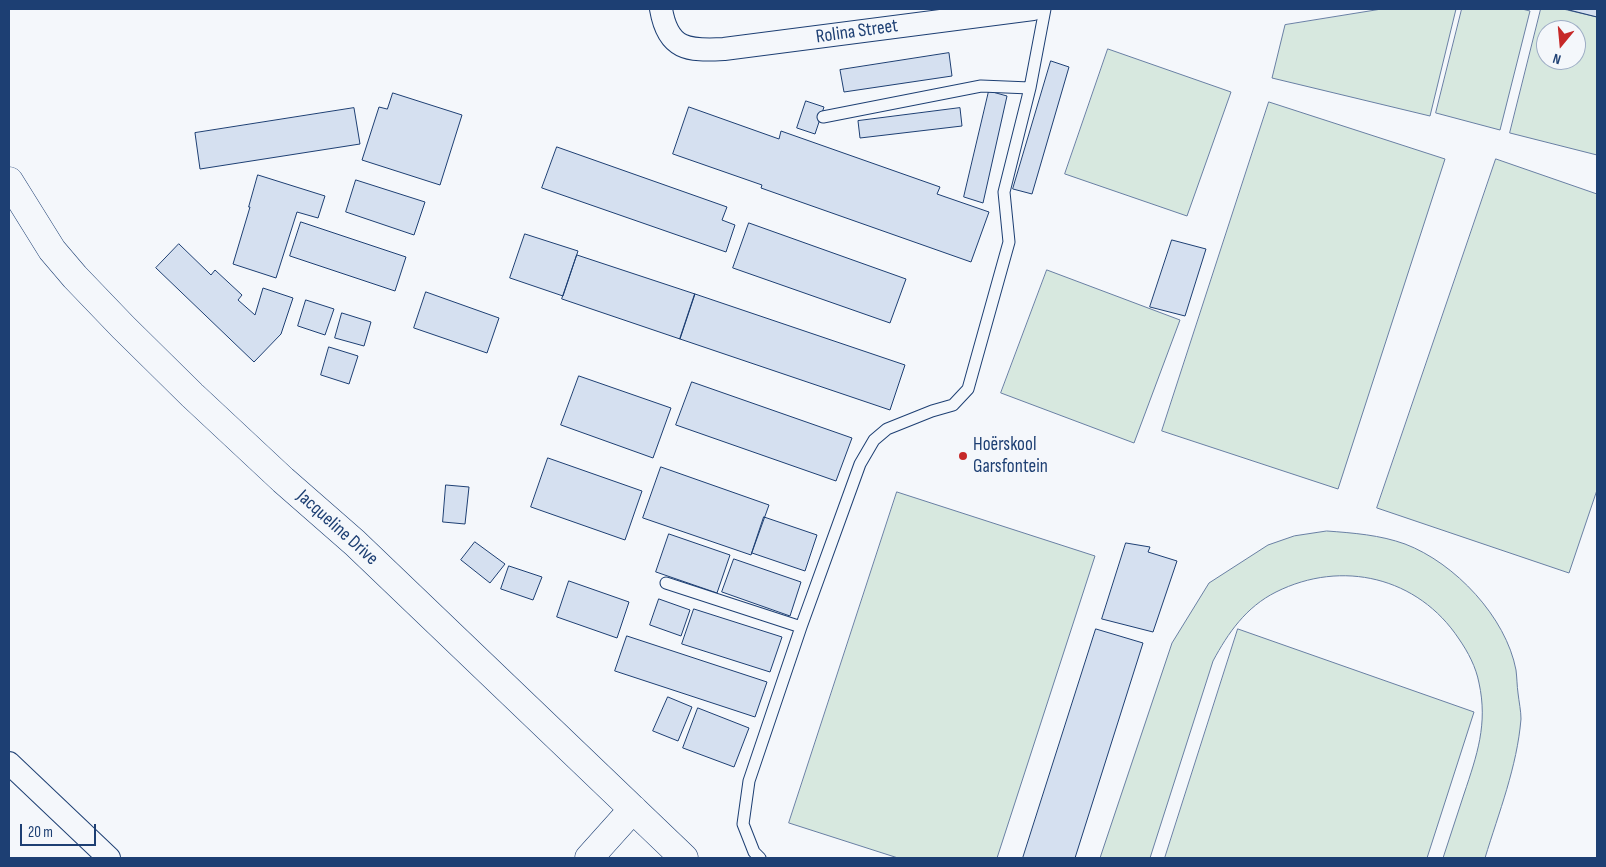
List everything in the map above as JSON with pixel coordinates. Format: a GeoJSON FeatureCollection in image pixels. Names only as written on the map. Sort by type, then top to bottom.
{"type":"FeatureCollection","features":[{"type":"Feature","properties":{"kind":"street","name":"Rolina Street"},"geometry":{"type":"LineString","coordinates":[[661,9],[665,28],[672,38],[682,46],[704,50],[1033,9]]}},
{"type":"Feature","properties":{"kind":"street","name":"Jacqueline Drive"},"geometry":{"type":"LineString","coordinates":[[9,181],[52,250],[123,327],[283,480],[355,543],[684,858]]}},
{"type":"Feature","properties":{"kind":"street"},"geometry":{"type":"LineString","coordinates":[[9,763],[109,858]]}},
{"type":"Feature","properties":{"kind":"street"},"geometry":{"type":"LineString","coordinates":[[589,858],[633,809]]}},
{"type":"Feature","properties":{"kind":"lane"},"geometry":{"type":"LineString","coordinates":[[760,858],[754,852],[743,824],[749,781],[801,627],[860,464],[874,440],[886,429],[953,404],[968,389],[1009,242],[1004,192],[1030,88],[1045,9]]}},
{"type":"Feature","properties":{"kind":"lane"},"geometry":{"type":"LineString","coordinates":[[823,118],[981,86],[1030,88]]}},
{"type":"Feature","properties":{"kind":"lane"},"geometry":{"type":"LineString","coordinates":[[666,583],[801,627]]}},
{"type":"Feature","properties":{"kind":"shaded area"},"geometry":{"type":"Polygon","coordinates":[[[1382,9],[1456,9],[1430,116],[1272,78],[1285,25],[1382,9]]]}},
{"type":"Feature","properties":{"kind":"shaded area"},"geometry":{"type":"Polygon","coordinates":[[[1462,9],[1522,9],[1530,11],[1500,130],[1436,113],[1462,9]]]}},
{"type":"Feature","properties":{"kind":"shaded area"},"geometry":{"type":"Polygon","coordinates":[[[1541,9],[1563,9],[1597,17],[1597,155],[1510,133],[1536,29],[1536,70],[1586,70],[1586,20],[1538,20],[1541,9]]]}},
{"type":"Feature","properties":{"kind":"shaded area"},"geometry":{"type":"Polygon","coordinates":[[[1108,49],[1231,92],[1187,216],[1065,174],[1108,49]]]}},
{"type":"Feature","properties":{"kind":"shaded area"},"geometry":{"type":"Polygon","coordinates":[[[1269,102],[1445,159],[1338,489],[1162,431],[1269,102]]]}},
{"type":"Feature","properties":{"kind":"shaded area"},"geometry":{"type":"Polygon","coordinates":[[[1496,159],[1597,194],[1597,490],[1569,573],[1377,508],[1496,159]]]}},
{"type":"Feature","properties":{"kind":"shaded area"},"geometry":{"type":"Polygon","coordinates":[[[1047,270],[1180,320],[1134,443],[1001,393],[1047,270]]]}},
{"type":"Feature","properties":{"kind":"shaded area"},"geometry":{"type":"Polygon","coordinates":[[[897,492],[1095,556],[997,858],[898,858],[789,823],[897,492]]]}},
{"type":"Feature","properties":{"kind":"shaded area"},"geometry":{"type":"Polygon","coordinates":[[[1327,531],[1386,538],[1424,553],[1442,564],[1475,594],[1490,612],[1501,631],[1510,650],[1516,670],[1521,719],[1512,772],[1485,858],[1443,858],[1477,753],[1482,726],[1478,677],[1466,649],[1442,618],[1422,601],[1400,588],[1377,580],[1352,576],[1327,577],[1301,582],[1265,598],[1247,613],[1232,631],[1213,661],[1150,858],[1100,858],[1172,643],[1209,583],[1268,545],[1294,536],[1327,531]]]}},
{"type":"Feature","properties":{"kind":"shaded area"},"geometry":{"type":"Polygon","coordinates":[[[1238,629],[1474,712],[1427,858],[1165,858],[1238,629]]]}},
{"type":"Feature","properties":{"kind":"building"},"geometry":{"type":"Polygon","coordinates":[[[1597,9],[1597,17],[1569,10],[1597,9]]]}},
{"type":"Feature","properties":{"kind":"building"},"geometry":{"type":"Polygon","coordinates":[[[949,53],[952,76],[844,92],[840,70],[949,53]]]}},
{"type":"Feature","properties":{"kind":"building"},"geometry":{"type":"Polygon","coordinates":[[[1051,61],[1069,67],[1032,194],[1013,189],[1051,61]]]}},
{"type":"Feature","properties":{"kind":"building"},"geometry":{"type":"Polygon","coordinates":[[[989,91],[1007,96],[983,203],[964,197],[989,91]]]}},
{"type":"Feature","properties":{"kind":"building"},"geometry":{"type":"Polygon","coordinates":[[[393,93],[462,115],[440,185],[362,160],[379,107],[387,109],[393,93]]]}},
{"type":"Feature","properties":{"kind":"building"},"geometry":{"type":"Polygon","coordinates":[[[806,101],[824,107],[815,134],[797,128],[806,101]]]}},
{"type":"Feature","properties":{"kind":"building"},"geometry":{"type":"Polygon","coordinates":[[[689,107],[779,139],[781,131],[940,187],[937,194],[989,212],[971,262],[761,188],[762,185],[673,154],[689,107]]]}},
{"type":"Feature","properties":{"kind":"building"},"geometry":{"type":"Polygon","coordinates":[[[354,108],[360,144],[200,169],[195,133],[354,108]]]}},
{"type":"Feature","properties":{"kind":"building"},"geometry":{"type":"Polygon","coordinates":[[[960,108],[962,126],[860,138],[858,121],[960,108]]]}},
{"type":"Feature","properties":{"kind":"building"},"geometry":{"type":"Polygon","coordinates":[[[557,147],[727,207],[722,220],[735,225],[726,252],[542,188],[557,147]]]}},
{"type":"Feature","properties":{"kind":"building"},"geometry":{"type":"Polygon","coordinates":[[[258,175],[325,196],[318,218],[297,212],[276,278],[233,264],[258,175]]]}},
{"type":"Feature","properties":{"kind":"building"},"geometry":{"type":"Polygon","coordinates":[[[356,180],[425,202],[414,235],[346,212],[356,180]]]}},
{"type":"Feature","properties":{"kind":"building"},"geometry":{"type":"Polygon","coordinates":[[[301,222],[406,257],[395,291],[290,256],[301,222]]]}},
{"type":"Feature","properties":{"kind":"building"},"geometry":{"type":"Polygon","coordinates":[[[749,223],[906,279],[890,323],[733,268],[749,223]]]}},
{"type":"Feature","properties":{"kind":"building"},"geometry":{"type":"Polygon","coordinates":[[[525,234],[578,251],[563,296],[510,278],[525,234]]]}},
{"type":"Feature","properties":{"kind":"building"},"geometry":{"type":"Polygon","coordinates":[[[1172,240],[1206,249],[1185,316],[1150,307],[1172,240]]]}},
{"type":"Feature","properties":{"kind":"building"},"geometry":{"type":"Polygon","coordinates":[[[179,244],[211,275],[215,270],[242,295],[238,300],[255,315],[263,288],[293,298],[281,334],[254,362],[156,268],[179,244]]]}},
{"type":"Feature","properties":{"kind":"building"},"geometry":{"type":"Polygon","coordinates":[[[577,255],[695,294],[680,339],[562,299],[577,255]]]}},
{"type":"Feature","properties":{"kind":"building"},"geometry":{"type":"Polygon","coordinates":[[[426,292],[499,318],[487,353],[414,328],[426,292]]]}},
{"type":"Feature","properties":{"kind":"building"},"geometry":{"type":"Polygon","coordinates":[[[695,294],[905,365],[890,410],[680,339],[695,294]]]}},
{"type":"Feature","properties":{"kind":"building"},"geometry":{"type":"Polygon","coordinates":[[[306,300],[334,309],[325,335],[298,326],[306,300]]]}},
{"type":"Feature","properties":{"kind":"building"},"geometry":{"type":"Polygon","coordinates":[[[342,313],[371,322],[364,346],[335,338],[342,313]]]}},
{"type":"Feature","properties":{"kind":"building"},"geometry":{"type":"Polygon","coordinates":[[[329,347],[358,356],[349,384],[321,375],[329,347]]]}},
{"type":"Feature","properties":{"kind":"building"},"geometry":{"type":"Polygon","coordinates":[[[579,376],[671,408],[653,458],[561,425],[579,376]]]}},
{"type":"Feature","properties":{"kind":"building"},"geometry":{"type":"Polygon","coordinates":[[[692,382],[852,438],[836,481],[676,425],[692,382]]]}},
{"type":"Feature","properties":{"kind":"building"},"geometry":{"type":"Polygon","coordinates":[[[548,458],[642,491],[625,540],[531,507],[548,458]]]}},
{"type":"Feature","properties":{"kind":"building"},"geometry":{"type":"Polygon","coordinates":[[[661,467],[769,505],[751,555],[643,518],[661,467]]]}},
{"type":"Feature","properties":{"kind":"building"},"geometry":{"type":"Polygon","coordinates":[[[446,485],[469,487],[465,524],[443,522],[446,485]]]}},
{"type":"Feature","properties":{"kind":"building"},"geometry":{"type":"Polygon","coordinates":[[[764,517],[817,535],[805,571],[752,553],[764,517]]]}},
{"type":"Feature","properties":{"kind":"building"},"geometry":{"type":"Polygon","coordinates":[[[669,534],[730,555],[717,593],[656,572],[669,534]]]}},
{"type":"Feature","properties":{"kind":"building"},"geometry":{"type":"Polygon","coordinates":[[[475,542],[505,564],[490,583],[461,560],[475,542]]]}},
{"type":"Feature","properties":{"kind":"building"},"geometry":{"type":"Polygon","coordinates":[[[1126,543],[1150,547],[1148,552],[1177,561],[1153,632],[1102,619],[1126,543]]]}},
{"type":"Feature","properties":{"kind":"building"},"geometry":{"type":"Polygon","coordinates":[[[734,559],[801,582],[790,616],[722,592],[734,559]]]}},
{"type":"Feature","properties":{"kind":"building"},"geometry":{"type":"Polygon","coordinates":[[[509,566],[542,577],[533,600],[501,589],[509,566]]]}},
{"type":"Feature","properties":{"kind":"building"},"geometry":{"type":"Polygon","coordinates":[[[569,581],[629,602],[617,638],[557,617],[569,581]]]}},
{"type":"Feature","properties":{"kind":"building"},"geometry":{"type":"Polygon","coordinates":[[[659,599],[690,610],[681,636],[650,625],[659,599]]]}},
{"type":"Feature","properties":{"kind":"building"},"geometry":{"type":"Polygon","coordinates":[[[694,609],[782,637],[770,672],[682,644],[694,609]]]}},
{"type":"Feature","properties":{"kind":"building"},"geometry":{"type":"Polygon","coordinates":[[[1096,629],[1143,643],[1075,858],[1023,858],[1096,629]]]}},
{"type":"Feature","properties":{"kind":"building"},"geometry":{"type":"Polygon","coordinates":[[[627,636],[767,682],[755,717],[615,671],[627,636]]]}},
{"type":"Feature","properties":{"kind":"building"},"geometry":{"type":"Polygon","coordinates":[[[668,697],[692,707],[678,741],[653,731],[668,697]]]}},
{"type":"Feature","properties":{"kind":"building"},"geometry":{"type":"Polygon","coordinates":[[[698,708],[749,728],[734,767],[683,748],[698,708]]]}},
{"type":"Feature","properties":{"kind":"place","name":"Hoërskool Garsfontein"},"geometry":{"type":"Point","coordinates":[963,456]}}]}
